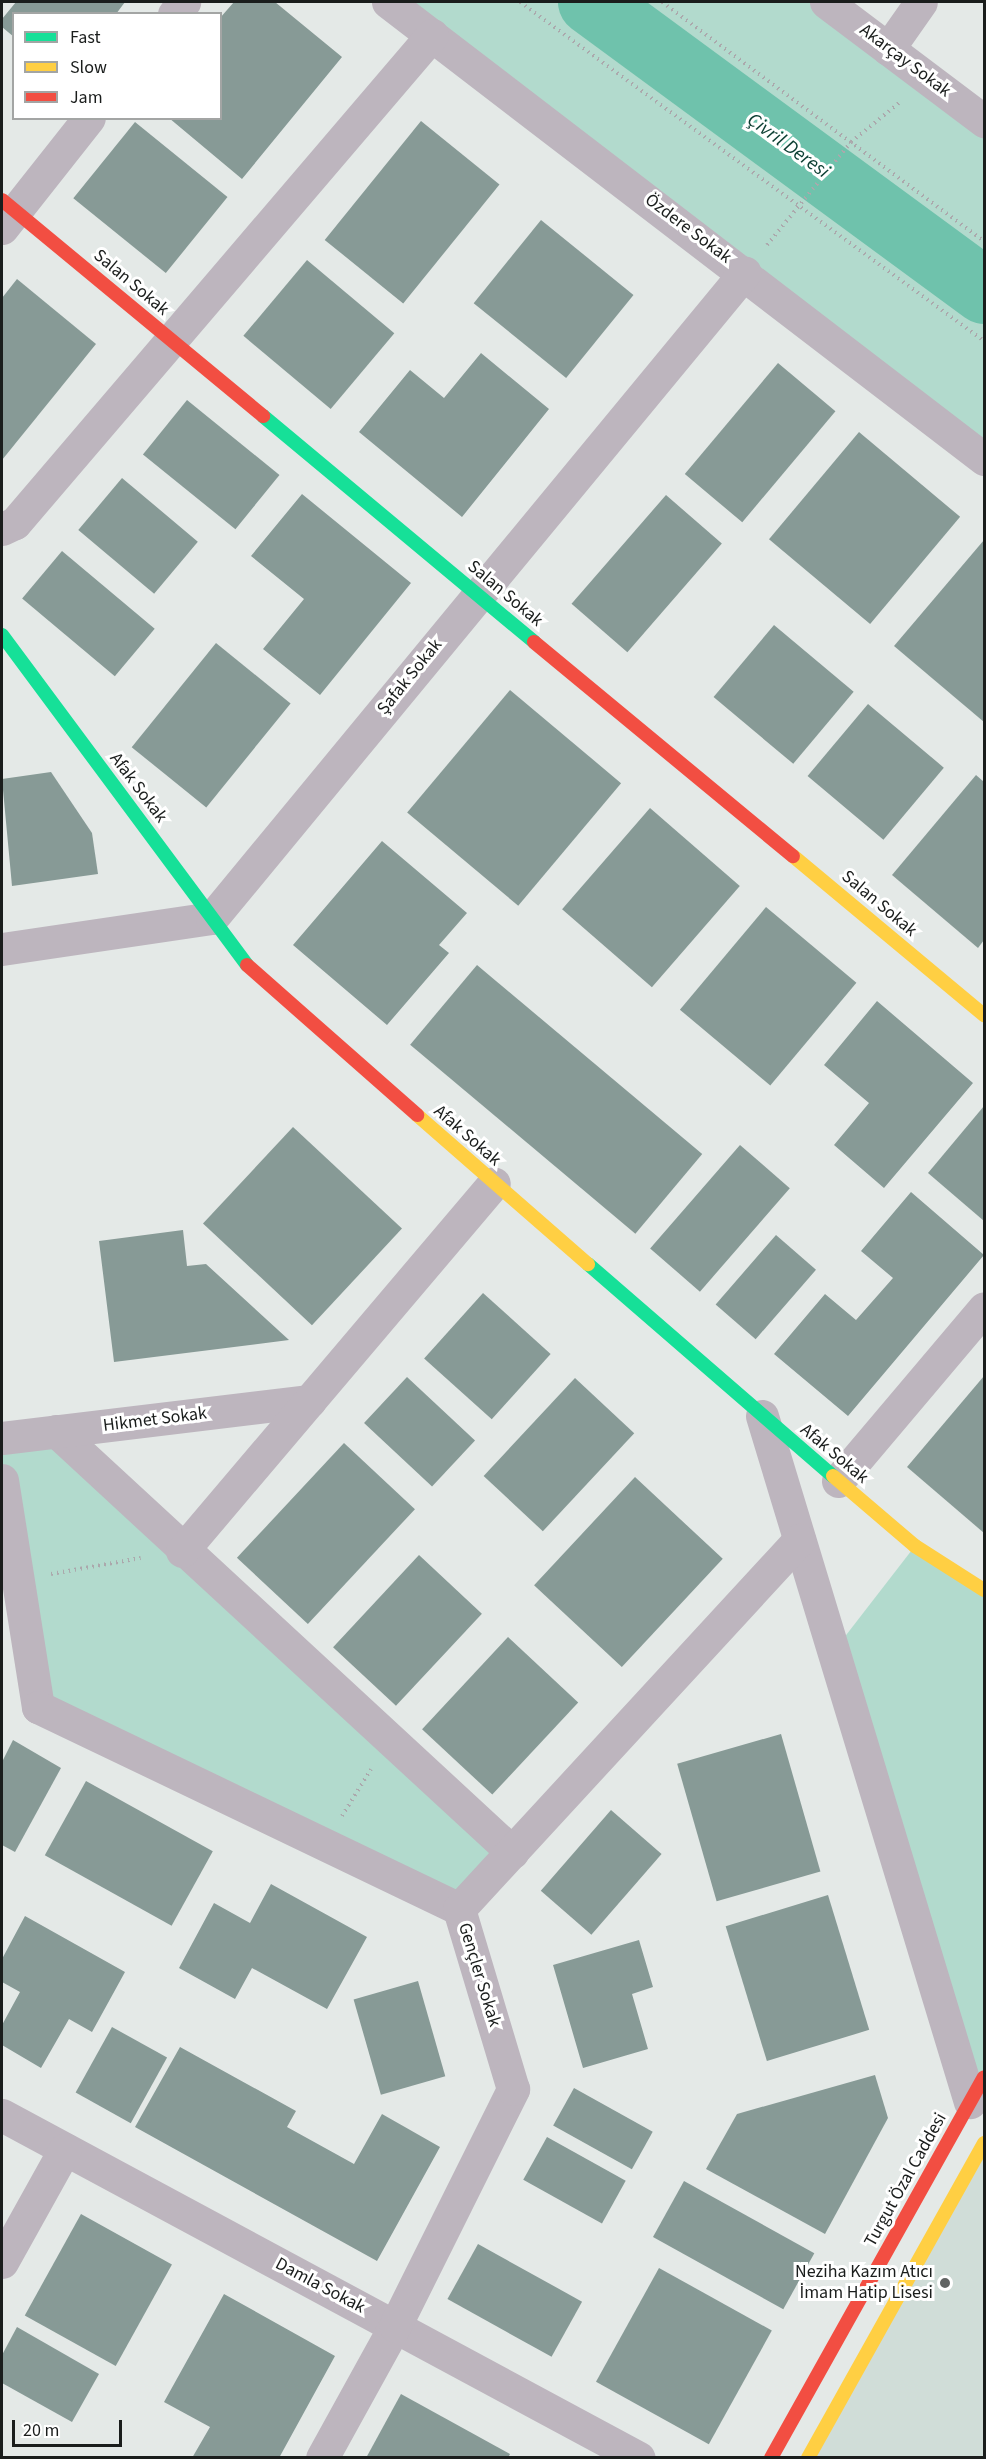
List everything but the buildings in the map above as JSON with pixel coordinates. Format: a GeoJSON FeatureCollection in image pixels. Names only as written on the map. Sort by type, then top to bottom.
{"type":"FeatureCollection","features":[{"type":"Feature","properties":{"kind":"street","name":"Özdere Sokak"},"geometry":{"type":"LineString","coordinates":[[388,2],[745,272],[984,459]]}},
{"type":"Feature","properties":{"kind":"street","name":"Akarçay Sokak"},"geometry":{"type":"LineString","coordinates":[[826,2],[984,121]]}},
{"type":"Feature","properties":{"kind":"street"},"geometry":{"type":"LineString","coordinates":[[888,49],[921,2]]}},
{"type":"Feature","properties":{"kind":"street"},"geometry":{"type":"LineString","coordinates":[[2,529],[15,523],[432,35]]}},
{"type":"Feature","properties":{"kind":"street"},"geometry":{"type":"LineString","coordinates":[[6,213],[87,120]]}},
{"type":"Feature","properties":{"kind":"street","name":"Salan Sokak"},"geometry":{"type":"LineString","coordinates":[[6,213],[171,340],[984,1015]]}},
{"type":"Feature","properties":{"kind":"street","name":"Şafak Sokak"},"geometry":{"type":"LineString","coordinates":[[212,918],[745,272]]}},
{"type":"Feature","properties":{"kind":"street","name":"Afak Sokak"},"geometry":{"type":"LineString","coordinates":[[2,635],[253,973],[838,1481],[915,1545],[984,1590]]}},
{"type":"Feature","properties":{"kind":"street"},"geometry":{"type":"LineString","coordinates":[[2,949],[212,918]]}},
{"type":"Feature","properties":{"kind":"street"},"geometry":{"type":"LineString","coordinates":[[182,1551],[494,1183]]}},
{"type":"Feature","properties":{"kind":"street"},"geometry":{"type":"LineString","coordinates":[[838,1481],[984,1308]]}},
{"type":"Feature","properties":{"kind":"street","name":"Hikmet Sokak"},"geometry":{"type":"LineString","coordinates":[[2,1438],[309,1401]]}},
{"type":"Feature","properties":{"kind":"street"},"geometry":{"type":"LineString","coordinates":[[762,1416],[799,1540],[977,2089]]}},
{"type":"Feature","properties":{"kind":"street"},"geometry":{"type":"LineString","coordinates":[[56,1431],[182,1551],[512,1852]]}},
{"type":"Feature","properties":{"kind":"street"},"geometry":{"type":"LineString","coordinates":[[2,1480],[38,1707],[459,1909]]}},
{"type":"Feature","properties":{"kind":"street","name":"Gençler Sokak"},"geometry":{"type":"LineString","coordinates":[[322,2457],[395,2326],[513,2089],[459,1909],[799,1540]]}},
{"type":"Feature","properties":{"kind":"street","name":"Turgut Özal Caddesi"},"geometry":{"type":"LineString","coordinates":[[771,2457],[977,2089]]}},
{"type":"Feature","properties":{"kind":"street","name":"Damla Sokak"},"geometry":{"type":"LineString","coordinates":[[2,2115],[639,2457]]}},
{"type":"Feature","properties":{"kind":"street"},"geometry":{"type":"LineString","coordinates":[[808,2457],[984,2143]]}},
{"type":"Feature","properties":{"kind":"street"},"geometry":{"type":"LineString","coordinates":[[2,2262],[65,2149]]}},
{"type":"Feature","properties":{"kind":"path"},"geometry":{"type":"LineString","coordinates":[[520,2],[984,341]]}},
{"type":"Feature","properties":{"kind":"path"},"geometry":{"type":"LineString","coordinates":[[662,2],[984,241]]}},
{"type":"Feature","properties":{"kind":"path"},"geometry":{"type":"LineString","coordinates":[[745,272],[851,142],[929,79]]}},
{"type":"Feature","properties":{"kind":"path"},"geometry":{"type":"LineString","coordinates":[[18,1580],[182,1551]]}},
{"type":"Feature","properties":{"kind":"path"},"geometry":{"type":"LineString","coordinates":[[324,1844],[389,1740]]}},
{"type":"Feature","properties":{"kind":"shaded area","name":"Neziha Kazım Atıcı İmam Hatip Lisesi"},"geometry":{"type":"Polygon","coordinates":[[[984,2144],[984,2457],[808,2458],[984,2144]]]}},
{"type":"Feature","properties":{"kind":"green space"},"geometry":{"type":"Polygon","coordinates":[[[388,2],[826,2],[984,121],[984,459],[388,2]]]}},
{"type":"Feature","properties":{"kind":"green space"},"geometry":{"type":"Polygon","coordinates":[[[56,1431],[512,1852],[459,1909],[38,1707],[2,1480],[2,1438],[56,1431]]]}},
{"type":"Feature","properties":{"kind":"green space"},"geometry":{"type":"Polygon","coordinates":[[[915,1546],[984,1590],[984,2077],[970,2102],[833,1652],[915,1546]]]}},
{"type":"Feature","properties":{"kind":"waterway","name":"Çivril Deresi"},"geometry":{"type":"LineString","coordinates":[[591,2],[984,291]]}},
{"type":"Feature","properties":{"kind":"traffic: fast"},"geometry":{"type":"LineString","coordinates":[[263,416],[534,642]]}},
{"type":"Feature","properties":{"kind":"traffic: fast"},"geometry":{"type":"LineString","coordinates":[[2,635],[247,965]]}},
{"type":"Feature","properties":{"kind":"traffic: fast"},"geometry":{"type":"LineString","coordinates":[[588,1264],[833,1476]]}},
{"type":"Feature","properties":{"kind":"traffic: slow"},"geometry":{"type":"LineString","coordinates":[[793,856],[984,1015]]}},
{"type":"Feature","properties":{"kind":"traffic: slow"},"geometry":{"type":"LineString","coordinates":[[417,1115],[588,1264]]}},
{"type":"Feature","properties":{"kind":"traffic: slow"},"geometry":{"type":"LineString","coordinates":[[833,1476],[915,1546],[984,1590]]}},
{"type":"Feature","properties":{"kind":"traffic: slow"},"geometry":{"type":"LineString","coordinates":[[808,2458],[984,2143]]}},
{"type":"Feature","properties":{"kind":"traffic: jam"},"geometry":{"type":"LineString","coordinates":[[2,200],[263,416]]}},
{"type":"Feature","properties":{"kind":"traffic: jam"},"geometry":{"type":"LineString","coordinates":[[534,642],[793,856]]}},
{"type":"Feature","properties":{"kind":"traffic: jam"},"geometry":{"type":"LineString","coordinates":[[247,965],[417,1115]]}},
{"type":"Feature","properties":{"kind":"traffic: jam"},"geometry":{"type":"LineString","coordinates":[[771,2458],[984,2077]]}},
{"type":"Feature","properties":{"kind":"place","name":"Neziha Kazım Atıcı İmam Hatip Lisesi"},"geometry":{"type":"Point","coordinates":[945,2283]}}]}
